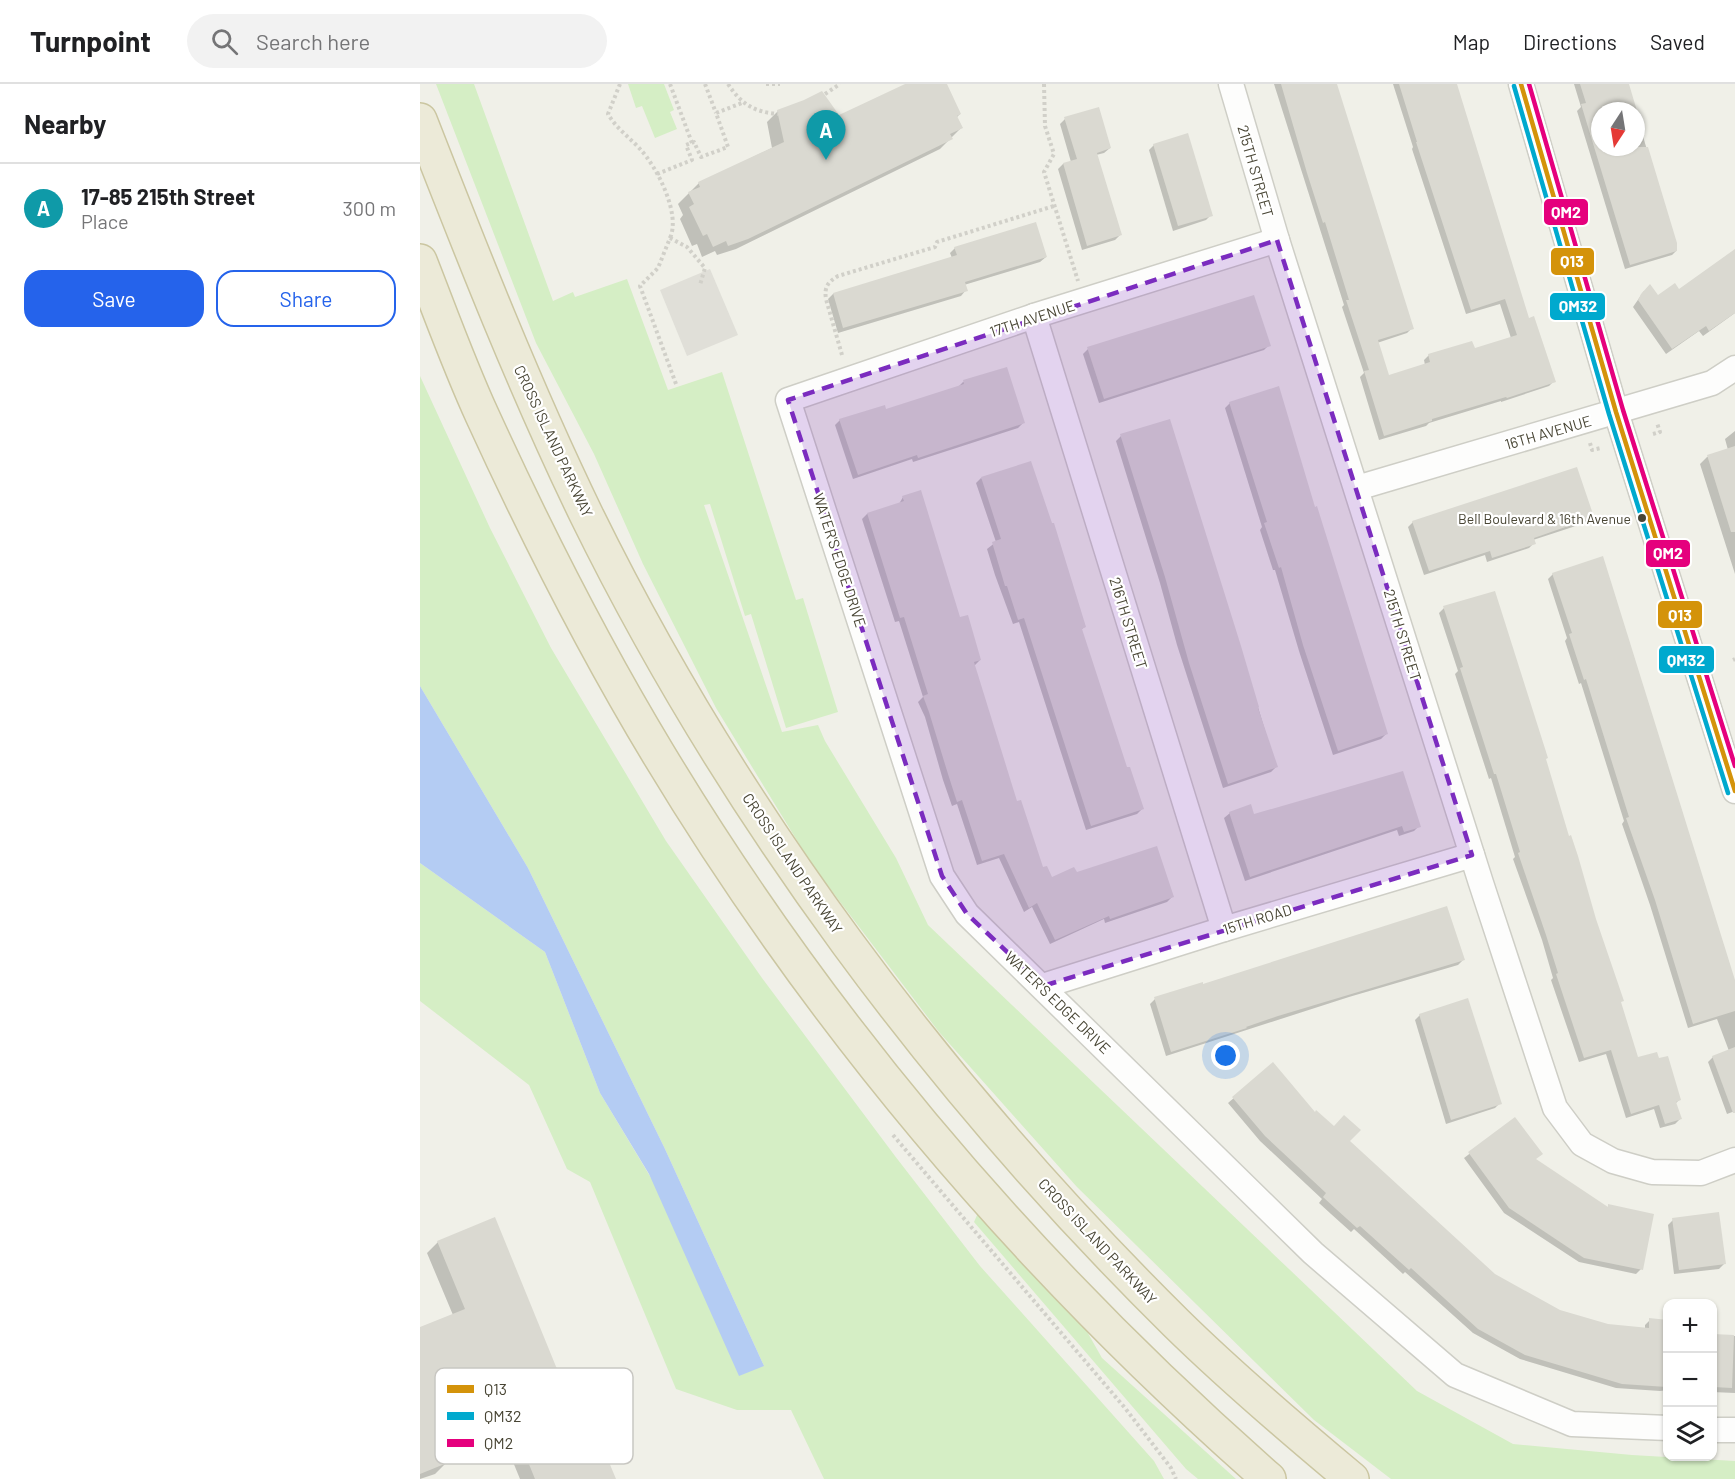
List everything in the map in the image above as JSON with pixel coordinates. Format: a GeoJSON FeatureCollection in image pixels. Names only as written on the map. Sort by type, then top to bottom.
{"type":"FeatureCollection","features":[{"type":"Feature","properties":{"kind":"highway","name":"CROSS ISLAND PARKWAY"},"geometry":{"type":"LineString","coordinates":[[420,120],[526,386],[587,515],[638,612],[702,725],[823,910],[925,1047],[1028,1167],[1176,1324],[1245,1388],[1352,1479]]}},
{"type":"Feature","properties":{"kind":"highway"},"geometry":{"type":"LineString","coordinates":[[420,261],[480,410],[535,528],[580,615],[659,755],[747,891],[879,1071],[981,1194],[1090,1311],[1205,1423],[1269,1479]]}},
{"type":"Feature","properties":{"kind":"street","name":"215TH STREET"},"geometry":{"type":"LineString","coordinates":[[1231,84],[1277,240],[1472,855],[1555,1108],[1582,1144],[1613,1161],[1652,1172],[1701,1173],[1735,1160]]}},
{"type":"Feature","properties":{"kind":"street"},"geometry":{"type":"LineString","coordinates":[[1521,84],[1616,412],[1735,791]]}},
{"type":"Feature","properties":{"kind":"street","name":"17TH AVENUE"},"geometry":{"type":"LineString","coordinates":[[788,400],[1034,316],[1277,240]]}},
{"type":"Feature","properties":{"kind":"street","name":"216TH STREET"},"geometry":{"type":"LineString","coordinates":[[1034,316],[1224,929]]}},
{"type":"Feature","properties":{"kind":"street","name":"16TH AVENUE"},"geometry":{"type":"LineString","coordinates":[[1357,488],[1712,383],[1735,368]]}},
{"type":"Feature","properties":{"kind":"street","name":"WATER'S EDGE DRIVE"},"geometry":{"type":"LineString","coordinates":[[788,400],[942,876],[967,914],[1313,1253],[1455,1375],[1572,1424],[1663,1428]]}},
{"type":"Feature","properties":{"kind":"street","name":"15TH ROAD"},"geometry":{"type":"LineString","coordinates":[[1043,986],[1472,855]]}},
{"type":"Feature","properties":{"kind":"street"},"geometry":{"type":"LineString","coordinates":[[1717,1430],[1735,1430]]}},
{"type":"Feature","properties":{"kind":"path"},"geometry":{"type":"LineString","coordinates":[[620,84],[608,114],[612,121],[642,150],[657,174],[674,219],[673,232],[658,268],[640,286],[676,384]]}},
{"type":"Feature","properties":{"kind":"path"},"geometry":{"type":"LineString","coordinates":[[670,84],[692,143],[694,142],[701,157],[728,147],[705,84]]}},
{"type":"Feature","properties":{"kind":"path"},"geometry":{"type":"LineString","coordinates":[[728,84],[742,103],[764,113],[778,114]]}},
{"type":"Feature","properties":{"kind":"path"},"geometry":{"type":"LineString","coordinates":[[766,84],[780,84]]}},
{"type":"Feature","properties":{"kind":"path"},"geometry":{"type":"LineString","coordinates":[[825,94],[840,84]]}},
{"type":"Feature","properties":{"kind":"path"},"geometry":{"type":"LineString","coordinates":[[1044,84],[1045,126],[1053,154],[1044,172],[1078,281]]}},
{"type":"Feature","properties":{"kind":"path"},"geometry":{"type":"LineString","coordinates":[[716,113],[742,103]]}},
{"type":"Feature","properties":{"kind":"path"},"geometry":{"type":"LineString","coordinates":[[657,174],[692,160],[686,145],[692,143]]}},
{"type":"Feature","properties":{"kind":"path"},"geometry":{"type":"LineString","coordinates":[[842,355],[826,299],[825,292],[829,281],[838,276],[935,247],[937,242],[1054,206]]}},
{"type":"Feature","properties":{"kind":"path"},"geometry":{"type":"LineString","coordinates":[[670,238],[687,248],[705,268],[700,285]]}},
{"type":"Feature","properties":{"kind":"path"},"geometry":{"type":"LineString","coordinates":[[1653,434],[1659,432],[1657,423]]}},
{"type":"Feature","properties":{"kind":"path"},"geometry":{"type":"LineString","coordinates":[[1590,443],[1592,450],[1601,448]]}},
{"type":"Feature","properties":{"kind":"highlighted area"},"geometry":{"type":"Polygon","coordinates":[[[1277,240],[1472,855],[1043,986],[967,914],[942,876],[788,400],[1277,240]]]}},
{"type":"Feature","properties":{"kind":"green space"},"geometry":{"type":"Polygon","coordinates":[[[436,84],[474,84],[553,301],[573,292],[575,297],[627,279],[668,390],[722,372],[796,600],[803,598],[838,712],[786,728],[751,614],[745,616],[710,504],[704,505],[782,732],[818,725],[825,741],[896,858],[928,925],[1417,1391],[1513,1444],[1663,1457],[1663,1461],[1735,1461],[1735,1479],[1391,1479],[1314,1420],[1077,1187],[939,1032],[812,865],[716,708],[643,564],[594,454],[536,343],[436,84]]]}},
{"type":"Feature","properties":{"kind":"green space"},"geometry":{"type":"Polygon","coordinates":[[[628,84],[664,84],[674,110],[670,112],[677,129],[655,138],[642,106],[636,108],[628,84]]]}},
{"type":"Feature","properties":{"kind":"green space"},"geometry":{"type":"Polygon","coordinates":[[[420,376],[490,528],[551,648],[666,841],[762,978],[980,1266],[1154,1461],[1164,1479],[824,1479],[791,1410],[737,1410],[676,1389],[590,1182],[567,1169],[529,1085],[420,1001],[420,863],[545,952],[600,1093],[764,1366],[665,1149],[528,868],[420,686],[420,376]]]}},
{"type":"Feature","properties":{"kind":"green space"},"geometry":{"type":"Polygon","coordinates":[[[978,1213],[1081,1321],[1102,1358],[1236,1479],[1198,1479],[1186,1469],[974,1222],[978,1213]]]}},
{"type":"Feature","properties":{"kind":"shaded area"},"geometry":{"type":"Polygon","coordinates":[[[710,269],[738,335],[687,356],[660,290],[710,269]]]}},
{"type":"Feature","properties":{"kind":"water"},"geometry":{"type":"Polygon","coordinates":[[[420,686],[528,868],[665,1149],[764,1366],[739,1376],[649,1174],[600,1093],[545,952],[420,863],[420,686]]]}},
{"type":"Feature","properties":{"kind":"building"},"geometry":{"type":"Polygon","coordinates":[[[905,84],[947,84],[961,114],[957,116],[963,128],[950,134],[953,139],[748,239],[728,246],[726,241],[713,247],[707,234],[703,236],[689,207],[694,204],[688,192],[700,187],[698,182],[784,142],[777,110],[822,91],[839,115],[905,84]]]}},
{"type":"Feature","properties":{"kind":"building"},"geometry":{"type":"Polygon","coordinates":[[[1281,84],[1337,84],[1414,329],[1378,340],[1389,375],[1430,362],[1428,354],[1472,341],[1475,348],[1517,335],[1505,299],[1471,310],[1399,84],[1457,84],[1529,318],[1534,316],[1556,382],[1432,419],[1432,421],[1384,436],[1364,371],[1369,370],[1346,300],[1349,300],[1307,173],[1281,84]]]}},
{"type":"Feature","properties":{"kind":"building"},"geometry":{"type":"Polygon","coordinates":[[[1580,84],[1629,84],[1634,102],[1591,102],[1591,137],[1581,104],[1586,103],[1580,84]]]}},
{"type":"Feature","properties":{"kind":"building"},"geometry":{"type":"Polygon","coordinates":[[[1099,107],[1111,148],[1097,153],[1122,235],[1087,246],[1063,163],[1077,159],[1064,117],[1099,107]]]}},
{"type":"Feature","properties":{"kind":"building"},"geometry":{"type":"Polygon","coordinates":[[[1188,133],[1213,216],[1178,226],[1153,144],[1188,133]]]}},
{"type":"Feature","properties":{"kind":"building"},"geometry":{"type":"Polygon","coordinates":[[[1645,147],[1648,147],[1677,243],[1677,251],[1630,265],[1597,156],[1645,156],[1645,147]]]}},
{"type":"Feature","properties":{"kind":"building"},"geometry":{"type":"Polygon","coordinates":[[[1036,222],[1047,257],[965,282],[968,291],[843,328],[833,293],[957,255],[954,247],[1036,222]]]}},
{"type":"Feature","properties":{"kind":"building"},"geometry":{"type":"Polygon","coordinates":[[[1735,249],[1735,313],[1709,331],[1706,326],[1672,349],[1638,300],[1641,294],[1650,284],[1658,295],[1675,283],[1679,289],[1735,249]]]}},
{"type":"Feature","properties":{"kind":"building"},"geometry":{"type":"Polygon","coordinates":[[[1254,295],[1271,346],[1104,399],[1087,347],[1254,295]]]}},
{"type":"Feature","properties":{"kind":"building"},"geometry":{"type":"Polygon","coordinates":[[[1007,367],[1025,423],[858,475],[839,419],[885,405],[886,409],[964,384],[963,380],[1007,367]]]}},
{"type":"Feature","properties":{"kind":"building"},"geometry":{"type":"Polygon","coordinates":[[[1279,386],[1315,507],[1317,506],[1388,734],[1338,751],[1303,645],[1281,567],[1279,568],[1264,523],[1267,522],[1229,402],[1279,386]]]}},
{"type":"Feature","properties":{"kind":"building"},"geometry":{"type":"Polygon","coordinates":[[[1170,419],[1278,767],[1228,784],[1120,434],[1170,419]]]}},
{"type":"Feature","properties":{"kind":"building"},"geometry":{"type":"Polygon","coordinates":[[[1735,446],[1735,532],[1731,532],[1707,455],[1735,446]]]}},
{"type":"Feature","properties":{"kind":"building"},"geometry":{"type":"Polygon","coordinates":[[[1031,461],[1052,523],[1054,523],[1086,627],[1082,629],[1127,767],[1130,767],[1144,809],[1091,826],[1024,618],[1018,620],[1007,586],[1005,586],[992,542],[1001,539],[981,477],[1031,461]]]}},
{"type":"Feature","properties":{"kind":"building"},"geometry":{"type":"Polygon","coordinates":[[[1577,467],[1594,517],[1534,538],[1536,544],[1492,558],[1490,551],[1429,571],[1412,521],[1577,467]]]}},
{"type":"Feature","properties":{"kind":"building"},"geometry":{"type":"Polygon","coordinates":[[[921,490],[960,617],[968,615],[981,660],[974,662],[1017,801],[1021,800],[1043,867],[1047,866],[1052,877],[1074,867],[1077,872],[1157,846],[1174,897],[1110,919],[1109,916],[1055,940],[1037,903],[1029,908],[1004,854],[982,861],[962,800],[957,802],[923,696],[928,694],[904,617],[900,618],[867,513],[904,501],[902,496],[921,490]]]}},
{"type":"Feature","properties":{"kind":"building"},"geometry":{"type":"Polygon","coordinates":[[[1603,556],[1735,980],[1735,1011],[1693,1024],[1655,900],[1626,818],[1629,817],[1586,679],[1584,680],[1569,634],[1572,633],[1552,573],[1603,556]]]}},
{"type":"Feature","properties":{"kind":"building"},"geometry":{"type":"Polygon","coordinates":[[[1495,591],[1548,758],[1546,759],[1569,836],[1571,835],[1624,1001],[1621,1002],[1638,1057],[1657,1052],[1659,1058],[1668,1056],[1681,1100],[1676,1102],[1682,1119],[1665,1124],[1659,1105],[1631,1114],[1611,1050],[1584,1058],[1518,853],[1520,852],[1496,774],[1494,774],[1460,668],[1463,667],[1443,606],[1495,591]]]}},
{"type":"Feature","properties":{"kind":"building"},"geometry":{"type":"Polygon","coordinates":[[[1403,771],[1421,827],[1404,832],[1402,826],[1250,877],[1229,812],[1251,804],[1254,814],[1403,771]]]}},
{"type":"Feature","properties":{"kind":"building"},"geometry":{"type":"Polygon","coordinates":[[[1447,906],[1465,960],[1278,1016],[1171,1052],[1154,997],[1203,982],[1203,984],[1447,906]]]}},
{"type":"Feature","properties":{"kind":"building"},"geometry":{"type":"Polygon","coordinates":[[[1468,998],[1502,1104],[1451,1120],[1419,1014],[1468,998]]]}},
{"type":"Feature","properties":{"kind":"building"},"geometry":{"type":"Polygon","coordinates":[[[1735,1047],[1735,1113],[1733,1113],[1712,1056],[1735,1047]]]}},
{"type":"Feature","properties":{"kind":"building"},"geometry":{"type":"Polygon","coordinates":[[[1273,1062],[1315,1112],[1316,1110],[1334,1126],[1344,1115],[1361,1130],[1350,1141],[1495,1274],[1560,1310],[1608,1324],[1649,1328],[1649,1318],[1663,1319],[1663,1387],[1622,1384],[1525,1355],[1478,1329],[1411,1268],[1409,1270],[1360,1226],[1357,1228],[1323,1197],[1326,1193],[1265,1136],[1232,1097],[1273,1062]]]}},
{"type":"Feature","properties":{"kind":"building"},"geometry":{"type":"Polygon","coordinates":[[[1515,1117],[1543,1154],[1536,1159],[1608,1207],[1608,1204],[1654,1214],[1643,1270],[1584,1258],[1509,1208],[1468,1152],[1515,1117]]]}},
{"type":"Feature","properties":{"kind":"building"},"geometry":{"type":"Polygon","coordinates":[[[1719,1212],[1726,1264],[1679,1270],[1672,1218],[1719,1212]]]}},
{"type":"Feature","properties":{"kind":"building"},"geometry":{"type":"Polygon","coordinates":[[[495,1217],[557,1368],[435,1368],[435,1464],[445,1464],[420,1474],[420,1327],[465,1309],[437,1241],[495,1217]]]}},
{"type":"Feature","properties":{"kind":"building"},"geometry":{"type":"Polygon","coordinates":[[[1717,1334],[1734,1335],[1732,1388],[1717,1387],[1717,1334]]]}},
{"type":"Feature","properties":{"kind":"building"},"geometry":{"type":"Polygon","coordinates":[[[529,1464],[610,1464],[616,1479],[535,1479],[529,1464]]]}},
{"type":"Feature","properties":{"kind":"transit line","name":"Q13"},"geometry":{"type":"LineString","coordinates":[[1521,84],[1616,412],[1735,791]]}},
{"type":"Feature","properties":{"kind":"transit line","name":"QM2"},"geometry":{"type":"LineString","coordinates":[[1529,84],[1623,410],[1735,766]]}},
{"type":"Feature","properties":{"kind":"transit line","name":"QM32"},"geometry":{"type":"LineString","coordinates":[[1514,86],[1609,414],[1728,793]]}},
{"type":"Feature","properties":{"kind":"place","name":"17-85 215th Street"},"geometry":{"type":"Point","coordinates":[826,160]}},
{"type":"Feature","properties":{"kind":"place","name":"Bell Boulevard & 16th Avenue"},"geometry":{"type":"Point","coordinates":[1642,518]}}]}
